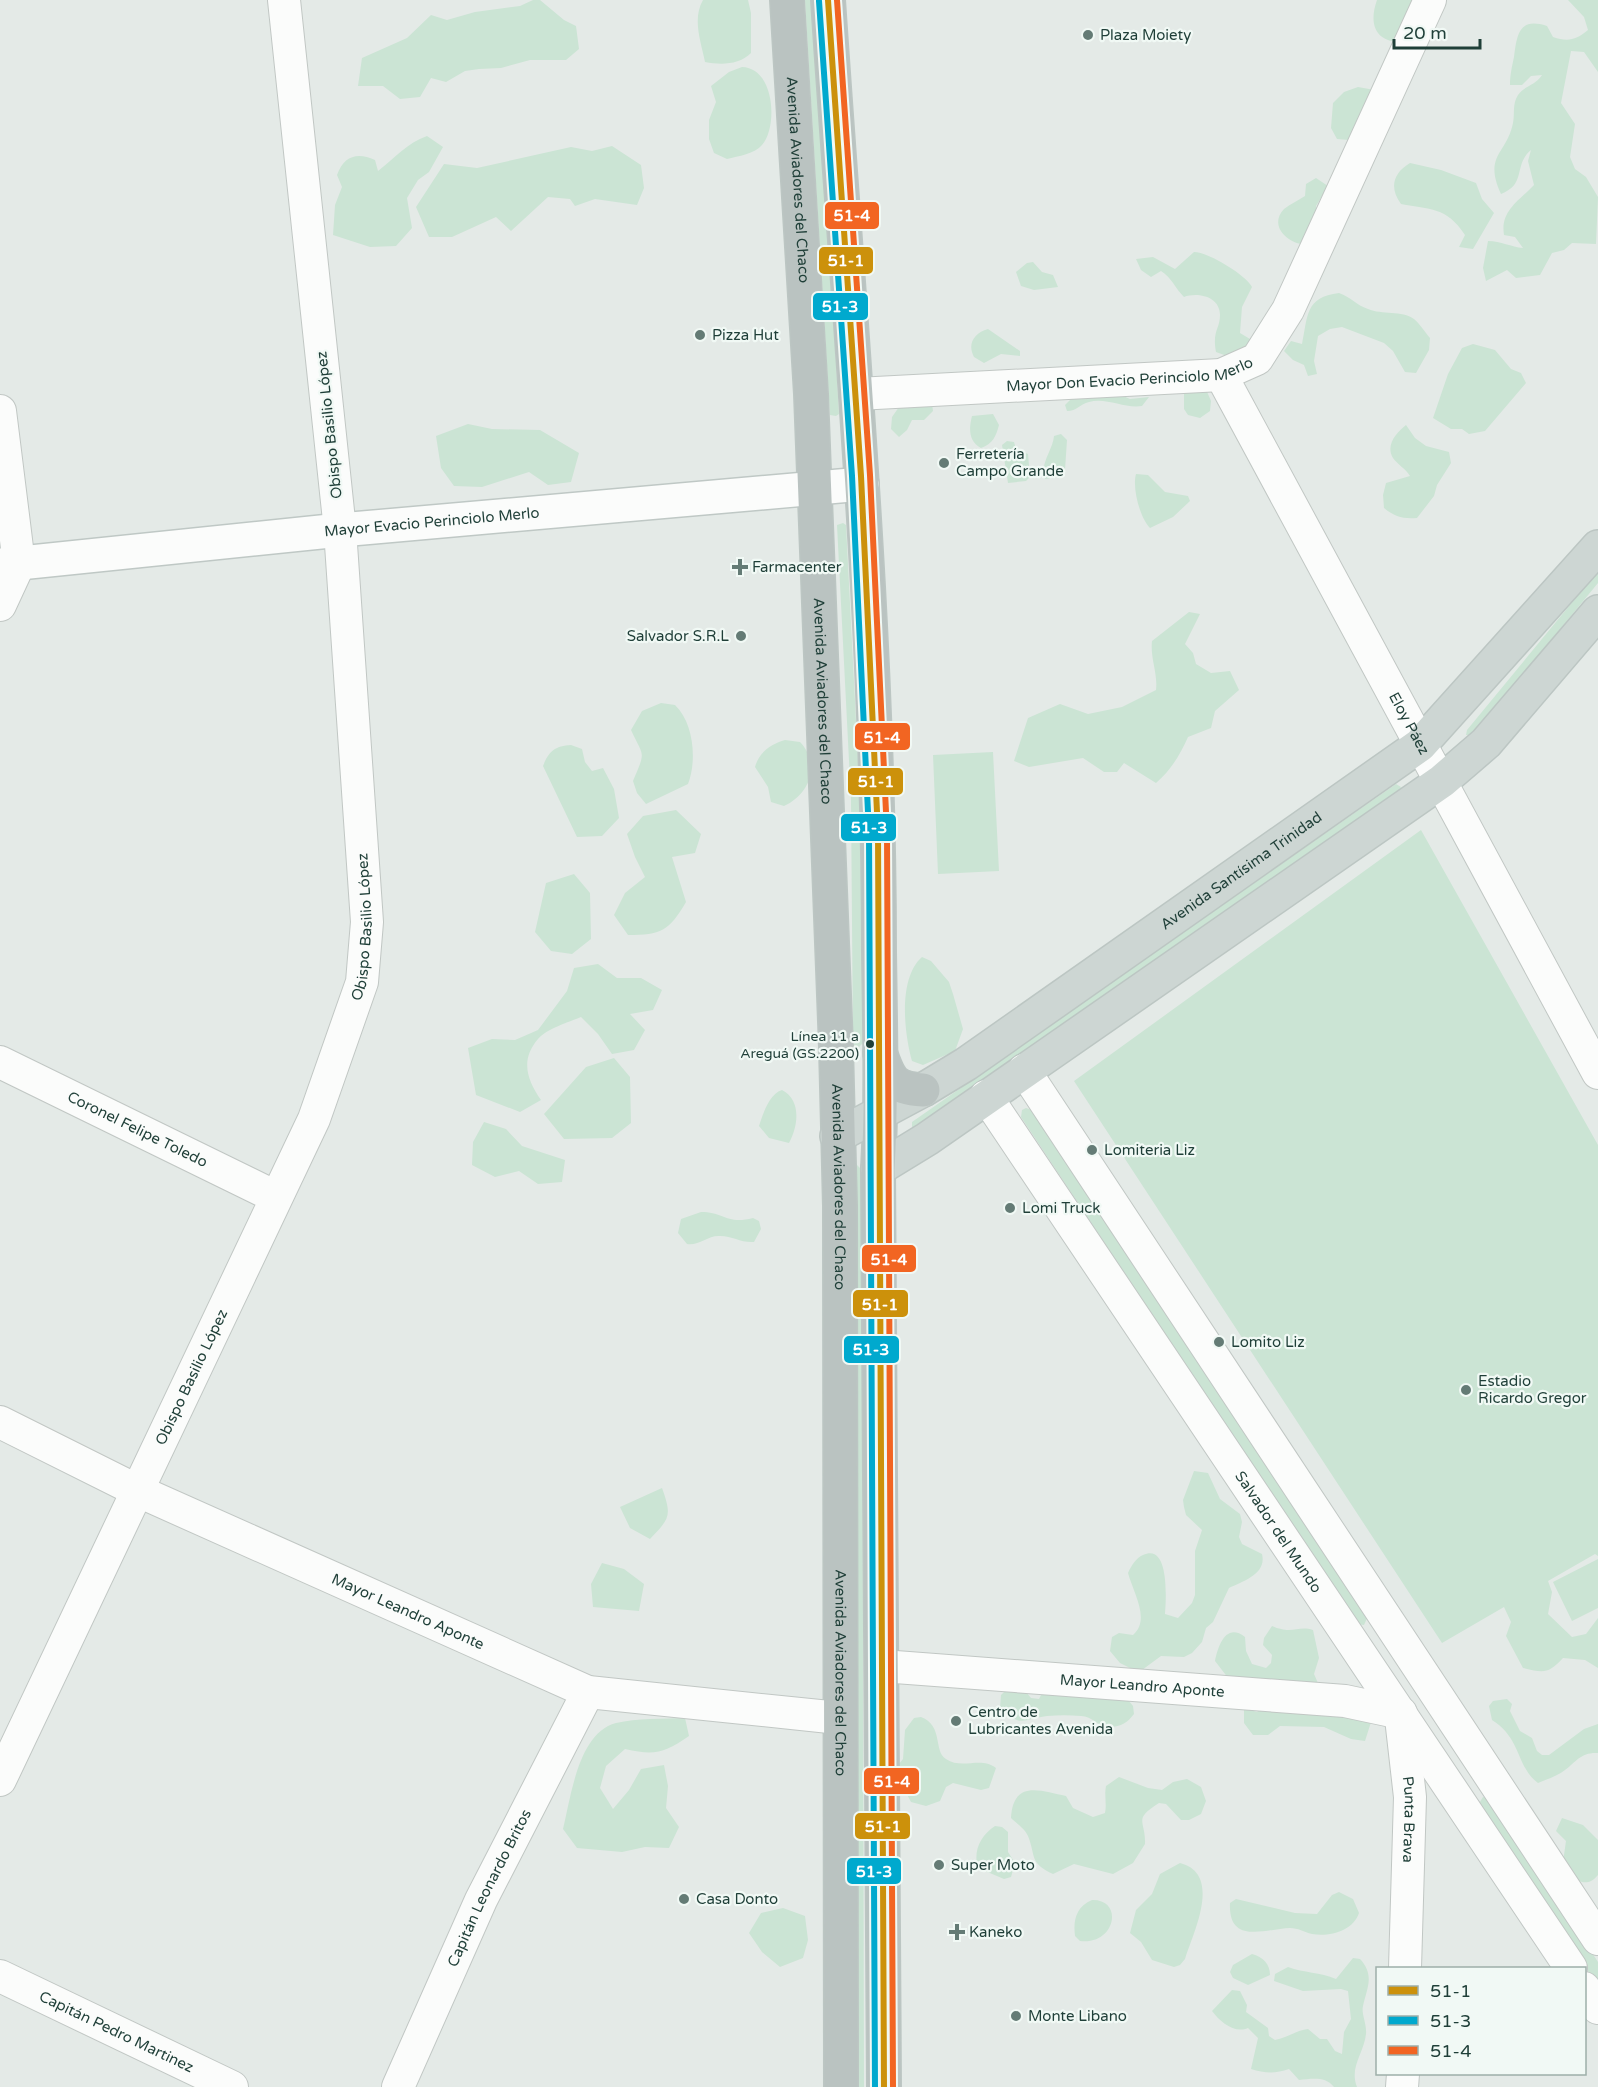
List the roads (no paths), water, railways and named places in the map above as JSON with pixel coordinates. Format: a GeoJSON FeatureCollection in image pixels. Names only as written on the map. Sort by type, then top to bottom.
{"type":"FeatureCollection","features":[{"type":"Feature","properties":{"kind":"highway","name":"Avenida Aviadores del Chaco"},"geometry":{"type":"LineString","coordinates":[[787,0],[814,487],[837,1136],[841,2087]]}},
{"type":"Feature","properties":{"kind":"highway"},"geometry":{"type":"LineString","coordinates":[[828,0],[862,484],[874,683],[879,830],[881,1113],[878,1169],[884,2087]]}},
{"type":"Feature","properties":{"kind":"highway"},"geometry":{"type":"LineString","coordinates":[[880,1053],[886,1070],[895,1084],[909,1090],[923,1090]]}},
{"type":"Feature","properties":{"kind":"main road","name":"Avenida Santísima Trinidad"},"geometry":{"type":"LineString","coordinates":[[837,1136],[923,1090],[975,1057],[1419,745],[1598,547]]}},
{"type":"Feature","properties":{"kind":"main road"},"geometry":{"type":"LineString","coordinates":[[878,1169],[927,1138],[1442,781],[1486,743],[1598,612]]}},
{"type":"Feature","properties":{"kind":"street","name":"Obispo Basilio López"},"geometry":{"type":"LineString","coordinates":[[0,1780],[314,1119],[362,982],[367,922],[340,530],[284,0]]}},
{"type":"Feature","properties":{"kind":"street","name":"Mayor Don Evacio Perinciolo Merlo"},"geometry":{"type":"LineString","coordinates":[[856,394],[1221,375],[1257,359],[1288,310],[1430,0]]}},
{"type":"Feature","properties":{"kind":"street","name":"Eloy Páez"},"geometry":{"type":"LineString","coordinates":[[1221,375],[1598,1073]]}},
{"type":"Feature","properties":{"kind":"street"},"geometry":{"type":"LineString","coordinates":[[0,411],[9,565],[0,605]]}},
{"type":"Feature","properties":{"kind":"street","name":"Mayor Evacio Perinciolo Merlo"},"geometry":{"type":"LineString","coordinates":[[9,565],[340,530],[862,484]]}},
{"type":"Feature","properties":{"kind":"street","name":"Coronel Felipe Toledo"},"geometry":{"type":"LineString","coordinates":[[0,1062],[276,1197]]}},
{"type":"Feature","properties":{"kind":"street"},"geometry":{"type":"LineString","coordinates":[[1023,1070],[1598,1939]]}},
{"type":"Feature","properties":{"kind":"street","name":"Salvador del Mundo"},"geometry":{"type":"LineString","coordinates":[[986,1096],[1570,1967]]}},
{"type":"Feature","properties":{"kind":"street","name":"Mayor Leandro Aponte"},"geometry":{"type":"LineString","coordinates":[[0,1422],[136,1490],[588,1692],[839,1718]]}},
{"type":"Feature","properties":{"kind":"street","name":"Mayor Leandro Aponte"},"geometry":{"type":"LineString","coordinates":[[882,1666],[1345,1701],[1401,1713]]}},
{"type":"Feature","properties":{"kind":"street","name":"Capitán Leonardo Britos"},"geometry":{"type":"LineString","coordinates":[[398,2087],[481,1900],[588,1692]]}},
{"type":"Feature","properties":{"kind":"street"},"geometry":{"type":"LineString","coordinates":[[1401,1713],[1435,1692]]}},
{"type":"Feature","properties":{"kind":"street","name":"Punta Brava"},"geometry":{"type":"LineString","coordinates":[[1401,1713],[1410,1797],[1406,1967]]}},
{"type":"Feature","properties":{"kind":"street","name":"Capitán Pedro Martinez"},"geometry":{"type":"LineString","coordinates":[[0,1976],[232,2087]]}},
{"type":"Feature","properties":{"kind":"street"},"geometry":{"type":"LineString","coordinates":[[1586,1991],[1598,2008]]}},
{"type":"Feature","properties":{"kind":"place","name":"Plaza Moiety"},"geometry":{"type":"Point","coordinates":[1088,35]}},
{"type":"Feature","properties":{"kind":"place","name":"Pizza Hut"},"geometry":{"type":"Point","coordinates":[700,335]}},
{"type":"Feature","properties":{"kind":"place","name":"Ferretería Campo Grande"},"geometry":{"type":"Point","coordinates":[944,463]}},
{"type":"Feature","properties":{"kind":"place","name":"Farmacenter"},"geometry":{"type":"Point","coordinates":[740,567]}},
{"type":"Feature","properties":{"kind":"place","name":"Salvador S.R.L"},"geometry":{"type":"Point","coordinates":[741,636]}},
{"type":"Feature","properties":{"kind":"place","name":"Línea 11 a Areguá (GS.2200)"},"geometry":{"type":"Point","coordinates":[870,1044]}},
{"type":"Feature","properties":{"kind":"place","name":"Lomiteria Liz"},"geometry":{"type":"Point","coordinates":[1092,1150]}},
{"type":"Feature","properties":{"kind":"place","name":"Lomi Truck"},"geometry":{"type":"Point","coordinates":[1010,1208]}},
{"type":"Feature","properties":{"kind":"place","name":"Lomito Liz"},"geometry":{"type":"Point","coordinates":[1219,1342]}},
{"type":"Feature","properties":{"kind":"place","name":"Estadio Ricardo Gregor"},"geometry":{"type":"Point","coordinates":[1466,1390]}},
{"type":"Feature","properties":{"kind":"place","name":"Centro de Lubricantes Avenida"},"geometry":{"type":"Point","coordinates":[956,1721]}},
{"type":"Feature","properties":{"kind":"place","name":"Super Moto"},"geometry":{"type":"Point","coordinates":[939,1865]}},
{"type":"Feature","properties":{"kind":"place","name":"Casa Donto"},"geometry":{"type":"Point","coordinates":[684,1899]}},
{"type":"Feature","properties":{"kind":"place","name":"Kaneko"},"geometry":{"type":"Point","coordinates":[957,1932]}},
{"type":"Feature","properties":{"kind":"place","name":"Monte Libano"},"geometry":{"type":"Point","coordinates":[1016,2016]}}]}
